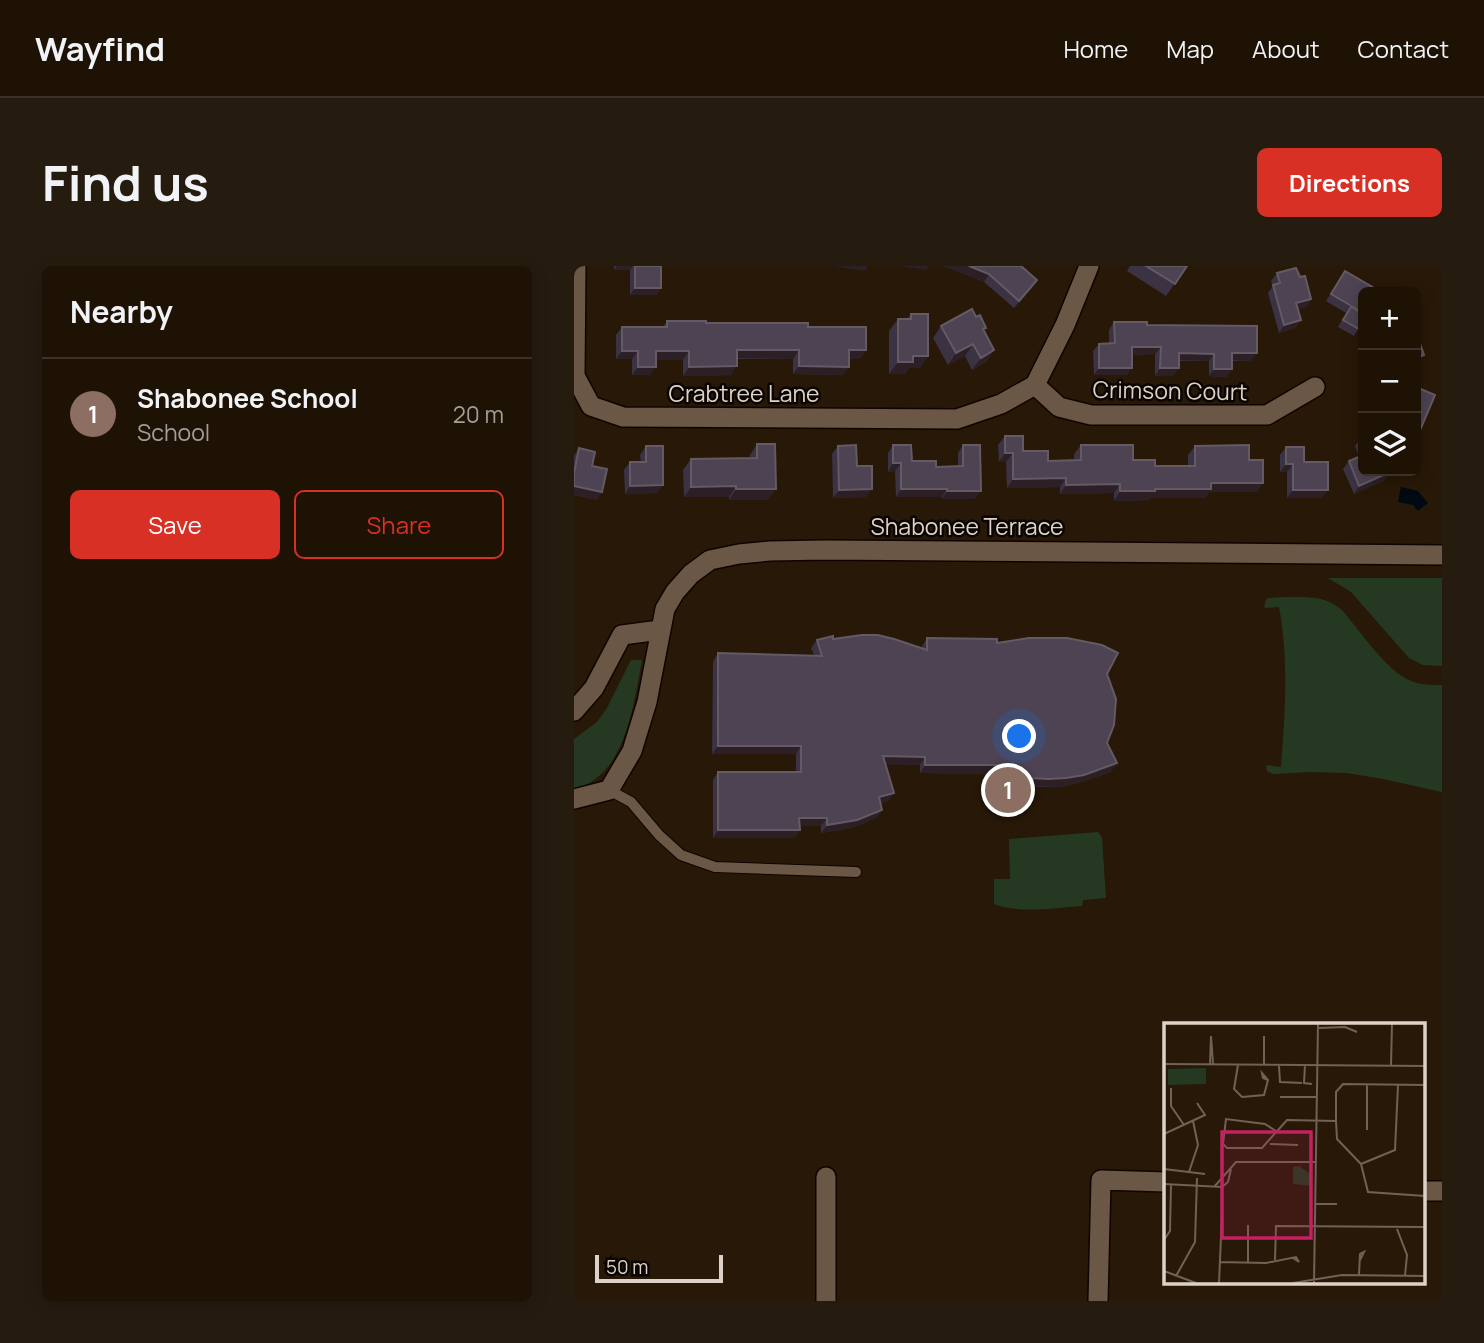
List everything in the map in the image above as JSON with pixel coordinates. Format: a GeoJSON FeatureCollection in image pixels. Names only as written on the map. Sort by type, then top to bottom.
{"type":"FeatureCollection","features":[{"type":"Feature","properties":{"kind":"street","name":"Crabtree Lane"},"geometry":{"type":"LineString","coordinates":[[576,266],[575,376],[591,406],[623,417],[957,419],[1001,404],[1035,385]]}},
{"type":"Feature","properties":{"kind":"street"},"geometry":{"type":"LineString","coordinates":[[1035,385],[1065,325],[1089,266]]}},
{"type":"Feature","properties":{"kind":"street","name":"Crimson Court"},"geometry":{"type":"LineString","coordinates":[[1035,385],[1059,407],[1091,415],[1267,415],[1315,387]]}},
{"type":"Feature","properties":{"kind":"street","name":"Shabonee Terrace"},"geometry":{"type":"LineString","coordinates":[[609,790],[632,751],[647,702],[665,609],[675,592],[691,574],[710,560],[770,551],[826,550],[1442,555]]}},
{"type":"Feature","properties":{"kind":"street"},"geometry":{"type":"LineString","coordinates":[[574,711],[594,688],[622,635],[660,630]]}},
{"type":"Feature","properties":{"kind":"street"},"geometry":{"type":"LineString","coordinates":[[574,799],[609,790]]}},
{"type":"Feature","properties":{"kind":"street"},"geometry":{"type":"LineString","coordinates":[[826,1177],[826,1301]]}},
{"type":"Feature","properties":{"kind":"street"},"geometry":{"type":"LineString","coordinates":[[1098,1301],[1101,1180],[1164,1182]]}},
{"type":"Feature","properties":{"kind":"street"},"geometry":{"type":"LineString","coordinates":[[1424,1191],[1442,1191]]}},
{"type":"Feature","properties":{"kind":"lane"},"geometry":{"type":"LineString","coordinates":[[609,790],[631,802],[659,835],[681,855],[715,867],[856,872]]}},
{"type":"Feature","properties":{"kind":"green space"},"geometry":{"type":"Polygon","coordinates":[[[1328,578],[1442,578],[1442,666],[1423,665],[1409,658],[1351,592],[1328,578]]]}},
{"type":"Feature","properties":{"kind":"green space"},"geometry":{"type":"Polygon","coordinates":[[[1268,598],[1316,598],[1337,606],[1383,659],[1409,680],[1442,685],[1442,792],[1347,773],[1273,774],[1267,771],[1266,765],[1281,767],[1285,667],[1279,607],[1265,608],[1265,604],[1268,598]]]}},
{"type":"Feature","properties":{"kind":"green space"},"geometry":{"type":"Polygon","coordinates":[[[631,660],[642,660],[631,716],[624,736],[605,770],[592,782],[574,789],[574,739],[597,722],[631,660]]]}},
{"type":"Feature","properties":{"kind":"green space"},"geometry":{"type":"Polygon","coordinates":[[[1098,832],[1102,838],[1106,898],[1083,900],[1082,906],[1038,909],[1015,909],[994,904],[994,879],[1010,879],[1009,839],[1098,832]]]}},
{"type":"Feature","properties":{"kind":"shaded area"},"geometry":{"type":"Polygon","coordinates":[[[1401,487],[1418,491],[1428,503],[1418,511],[1413,505],[1398,502],[1401,487]]]}},
{"type":"Feature","properties":{"kind":"building"},"geometry":{"type":"Polygon","coordinates":[[[635,266],[661,266],[661,288],[635,288],[635,266]]]}},
{"type":"Feature","properties":{"kind":"building"},"geometry":{"type":"Polygon","coordinates":[[[969,266],[1021,266],[1037,280],[1019,301],[989,274],[969,266]]]}},
{"type":"Feature","properties":{"kind":"building"},"geometry":{"type":"Polygon","coordinates":[[[1146,266],[1187,266],[1175,284],[1146,266]]]}},
{"type":"Feature","properties":{"kind":"building"},"geometry":{"type":"Polygon","coordinates":[[[1296,268],[1300,277],[1305,276],[1311,299],[1296,303],[1301,320],[1284,325],[1273,285],[1280,283],[1277,273],[1296,268]]]}},
{"type":"Feature","properties":{"kind":"building"},"geometry":{"type":"Polygon","coordinates":[[[1345,271],[1372,287],[1358,287],[1358,310],[1331,294],[1345,271]]]}},
{"type":"Feature","properties":{"kind":"building"},"geometry":{"type":"Polygon","coordinates":[[[1351,307],[1358,310],[1358,328],[1343,320],[1351,307]]]}},
{"type":"Feature","properties":{"kind":"building"},"geometry":{"type":"Polygon","coordinates":[[[972,309],[976,317],[980,315],[986,328],[983,329],[994,350],[981,358],[973,344],[956,353],[941,326],[972,309]]]}},
{"type":"Feature","properties":{"kind":"building"},"geometry":{"type":"Polygon","coordinates":[[[911,314],[928,314],[928,356],[913,356],[913,362],[898,362],[898,319],[911,319],[911,314]]]}},
{"type":"Feature","properties":{"kind":"building"},"geometry":{"type":"Polygon","coordinates":[[[667,321],[808,323],[808,327],[866,327],[866,350],[849,350],[849,367],[799,366],[799,350],[737,350],[737,366],[689,367],[689,351],[656,351],[656,367],[638,367],[638,351],[622,351],[622,327],[667,327],[667,321]]]}},
{"type":"Feature","properties":{"kind":"building"},"geometry":{"type":"Polygon","coordinates":[[[1114,322],[1257,326],[1257,353],[1232,353],[1232,369],[1214,369],[1214,354],[1179,353],[1179,368],[1160,368],[1161,347],[1132,347],[1132,368],[1099,368],[1099,344],[1115,343],[1114,322]]]}},
{"type":"Feature","properties":{"kind":"building"},"geometry":{"type":"Polygon","coordinates":[[[1421,389],[1435,395],[1421,428],[1421,389]]]}},
{"type":"Feature","properties":{"kind":"building"},"geometry":{"type":"Polygon","coordinates":[[[1005,436],[1023,436],[1023,451],[1048,451],[1048,461],[1081,460],[1081,445],[1133,445],[1133,460],[1155,460],[1155,466],[1195,466],[1195,446],[1249,445],[1249,460],[1263,460],[1263,483],[1211,483],[1211,489],[1120,491],[1120,484],[1066,485],[1066,478],[1013,479],[1013,453],[1005,453],[1005,436]]]}},
{"type":"Feature","properties":{"kind":"building"},"geometry":{"type":"Polygon","coordinates":[[[757,444],[775,444],[776,489],[691,487],[691,459],[757,458],[757,444]]]}},
{"type":"Feature","properties":{"kind":"building"},"geometry":{"type":"Polygon","coordinates":[[[856,445],[857,466],[872,466],[872,489],[839,490],[838,446],[856,445]]]}},
{"type":"Feature","properties":{"kind":"building"},"geometry":{"type":"Polygon","coordinates":[[[893,445],[911,445],[912,461],[936,461],[936,467],[963,466],[963,445],[980,445],[981,491],[901,489],[901,463],[893,463],[893,445]]]}},
{"type":"Feature","properties":{"kind":"building"},"geometry":{"type":"Polygon","coordinates":[[[646,446],[663,446],[663,485],[630,486],[630,462],[646,462],[646,446]]]}},
{"type":"Feature","properties":{"kind":"building"},"geometry":{"type":"Polygon","coordinates":[[[1286,447],[1304,447],[1304,462],[1328,462],[1328,490],[1293,490],[1293,464],[1286,464],[1286,447]]]}},
{"type":"Feature","properties":{"kind":"building"},"geometry":{"type":"Polygon","coordinates":[[[579,448],[595,452],[592,466],[607,469],[602,492],[574,486],[579,448]]]}},
{"type":"Feature","properties":{"kind":"building"},"geometry":{"type":"Polygon","coordinates":[[[1358,457],[1358,476],[1381,476],[1359,486],[1349,461],[1358,457]]]}},
{"type":"Feature","properties":{"kind":"building"},"geometry":{"type":"Polygon","coordinates":[[[878,635],[927,650],[927,638],[997,639],[997,643],[1029,638],[1067,638],[1102,645],[1118,653],[1107,674],[1116,699],[1114,725],[1107,743],[1117,763],[1084,775],[1048,779],[1006,774],[1009,765],[925,765],[925,757],[883,756],[894,793],[879,797],[882,810],[857,820],[827,825],[827,818],[799,818],[800,830],[718,830],[718,772],[801,772],[801,746],[718,746],[718,653],[822,656],[817,640],[833,636],[833,639],[878,635]]]}},
{"type":"Feature","properties":{"kind":"place","name":"Shabonee School"},"geometry":{"type":"Point","coordinates":[1008,790]}}]}
